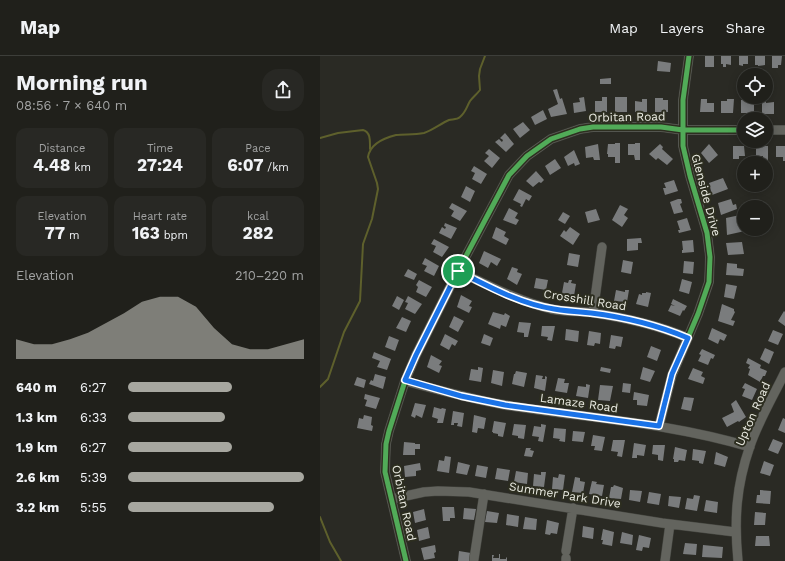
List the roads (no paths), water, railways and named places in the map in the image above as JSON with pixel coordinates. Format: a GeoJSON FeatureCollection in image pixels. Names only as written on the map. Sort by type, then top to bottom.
{"type":"FeatureCollection","features":[{"type":"Feature","properties":{"kind":"street","name":"Glenside Drive"},"geometry":{"type":"LineString","coordinates":[[659,426],[672,374],[698,314],[709,282],[710,257],[706,226],[690,176],[683,146],[684,94],[689,56]]}},
{"type":"Feature","properties":{"kind":"street","name":"Orbitan Road"},"geometry":{"type":"LineString","coordinates":[[406,561],[385,472],[386,444],[405,380],[419,348],[509,175],[527,156],[551,139],[568,132],[593,127],[662,127],[683,130],[737,130]]}},
{"type":"Feature","properties":{"kind":"street"},"geometry":{"type":"LineString","coordinates":[[773,130],[785,130]]}},
{"type":"Feature","properties":{"kind":"street"},"geometry":{"type":"LineString","coordinates":[[592,313],[602,246]]}},
{"type":"Feature","properties":{"kind":"street","name":"Crosshill Road"},"geometry":{"type":"LineString","coordinates":[[458,271],[507,294],[536,305],[554,309],[592,313],[648,324],[688,338]]}},
{"type":"Feature","properties":{"kind":"street","name":"Upton Road"},"geometry":{"type":"LineString","coordinates":[[738,561],[735,532],[738,492],[750,447],[785,372]]}},
{"type":"Feature","properties":{"kind":"street","name":"Lamaze Road"},"geometry":{"type":"LineString","coordinates":[[405,380],[461,396],[505,405],[659,426],[718,437],[750,447]]}},
{"type":"Feature","properties":{"kind":"street","name":"Summer Park Drive"},"geometry":{"type":"LineString","coordinates":[[392,498],[438,491],[484,494],[670,524],[735,532]]}},
{"type":"Feature","properties":{"kind":"street"},"geometry":{"type":"LineString","coordinates":[[474,559],[484,494]]}},
{"type":"Feature","properties":{"kind":"street"},"geometry":{"type":"LineString","coordinates":[[566,557],[573,508]]}},
{"type":"Feature","properties":{"kind":"street"},"geometry":{"type":"LineString","coordinates":[[665,561],[670,524]]}},
{"type":"Feature","properties":{"kind":"waterway"},"geometry":{"type":"LineString","coordinates":[[320,387],[328,379],[344,332],[360,301],[363,244],[372,219],[378,189],[368,157],[369,152],[378,142],[387,138],[396,135],[424,133],[449,120],[459,118],[465,111],[470,101],[480,90],[480,69],[485,56]]}},
{"type":"Feature","properties":{"kind":"waterway"},"geometry":{"type":"LineString","coordinates":[[320,138],[338,133],[363,130],[369,135],[370,149]]}},
{"type":"Feature","properties":{"kind":"waterway"},"geometry":{"type":"LineString","coordinates":[[320,517],[330,542],[341,561]]}}]}
